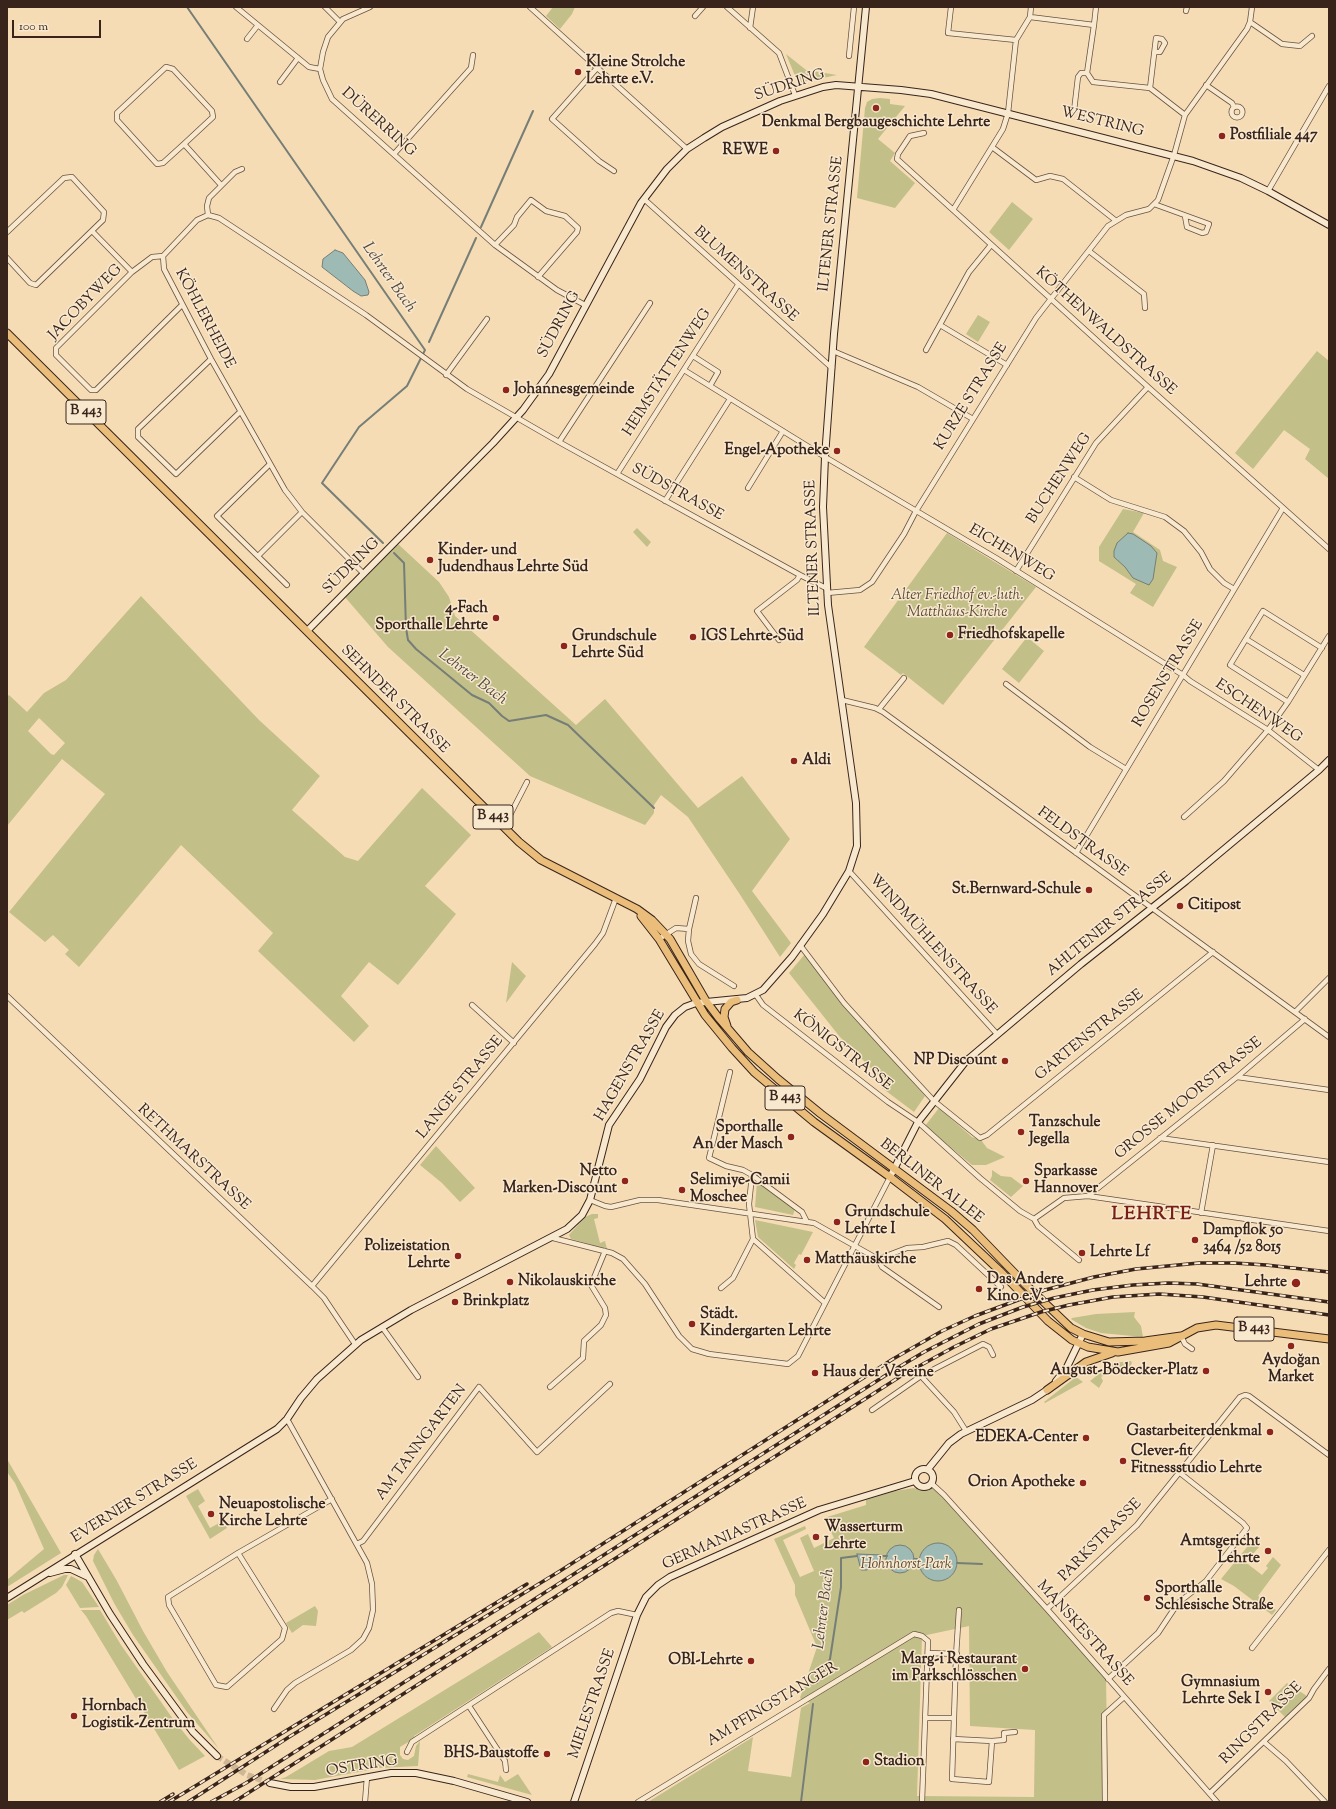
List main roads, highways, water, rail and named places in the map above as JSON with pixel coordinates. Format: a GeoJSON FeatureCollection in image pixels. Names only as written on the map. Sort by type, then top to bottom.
{"type":"FeatureCollection","features":[{"type":"Feature","properties":{"kind":"main road","name":"SEHNDER STRASSE"},"geometry":{"type":"LineString","coordinates":[[7,333],[518,842],[542,860],[616,898],[649,917],[666,934],[706,1001]]}},
{"type":"Feature","properties":{"kind":"main road","name":"SEHNDER STRASSE"},"geometry":{"type":"LineString","coordinates":[[623,902],[640,915],[659,938],[696,1002]]}},
{"type":"Feature","properties":{"kind":"main road"},"geometry":{"type":"LineString","coordinates":[[733,1036],[725,1020],[724,1014],[726,1007],[731,1002],[736,1000]]}},
{"type":"Feature","properties":{"kind":"main road","name":"BERLINER ALLEE"},"geometry":{"type":"LineString","coordinates":[[706,1001],[733,1036],[764,1067],[796,1094],[963,1221],[1060,1319],[1083,1334],[1101,1340],[1118,1342],[1145,1341],[1181,1336]]}},
{"type":"Feature","properties":{"kind":"main road","name":"BERLINER ALLEE"},"geometry":{"type":"LineString","coordinates":[[696,1002],[717,1032],[754,1072],[814,1122],[890,1176],[966,1238],[1056,1328],[1079,1344],[1118,1352]]}},
{"type":"Feature","properties":{"kind":"main road","name":"B 443"},"geometry":{"type":"LineString","coordinates":[[1118,1352],[1169,1343],[1197,1328],[1216,1325],[1329,1339]]}},
{"type":"Feature","properties":{"kind":"main road"},"geometry":{"type":"LineString","coordinates":[[1047,1390],[1086,1362],[1101,1356],[1118,1352]]}},
{"type":"Feature","properties":{"kind":"water"},"geometry":{"type":"Polygon","coordinates":[[[335,250],[343,253],[365,280],[369,292],[368,295],[361,296],[322,267],[323,259],[335,250]]]}},
{"type":"Feature","properties":{"kind":"water"},"geometry":{"type":"Polygon","coordinates":[[[1128,533],[1133,534],[1151,546],[1157,553],[1153,579],[1149,585],[1133,578],[1125,567],[1114,557],[1114,551],[1117,543],[1128,533]]]}},
{"type":"Feature","properties":{"kind":"water"},"geometry":{"type":"Polygon","coordinates":[[[934,1543],[942,1543],[952,1548],[956,1555],[956,1569],[952,1576],[942,1581],[934,1581],[924,1576],[922,1573],[919,1566],[919,1558],[924,1548],[927,1546],[934,1543]]]}},
{"type":"Feature","properties":{"kind":"water"},"geometry":{"type":"Polygon","coordinates":[[[900,1545],[910,1549],[914,1559],[910,1569],[900,1573],[890,1569],[886,1559],[890,1549],[900,1545]]]}},
{"type":"Feature","properties":{"kind":"water"},"geometry":{"type":"Polygon","coordinates":[[[857,1554],[882,1555],[882,1558],[867,1570],[861,1570],[857,1554]]]}},
{"type":"Feature","properties":{"kind":"waterway","name":"Lehrter Bach"},"geometry":{"type":"LineString","coordinates":[[187,7],[425,350],[407,386],[359,427],[322,483],[383,543]]}},
{"type":"Feature","properties":{"kind":"waterway"},"geometry":{"type":"LineString","coordinates":[[481,227],[533,111]]}},
{"type":"Feature","properties":{"kind":"waterway"},"geometry":{"type":"LineString","coordinates":[[429,342],[476,238]]}},
{"type":"Feature","properties":{"kind":"waterway","name":"Lehrter Bach"},"geometry":{"type":"LineString","coordinates":[[394,553],[404,563],[406,628],[408,640],[416,649],[472,695],[489,703],[509,721],[546,715],[568,725],[654,808]]}},
{"type":"Feature","properties":{"kind":"waterway","name":"Lehrter Bach"},"geometry":{"type":"LineString","coordinates":[[817,1683],[830,1659],[841,1587],[841,1558],[857,1556]]}},
{"type":"Feature","properties":{"kind":"waterway"},"geometry":{"type":"LineString","coordinates":[[882,1556],[887,1556]]}},
{"type":"Feature","properties":{"kind":"waterway"},"geometry":{"type":"LineString","coordinates":[[914,1559],[919,1559]]}},
{"type":"Feature","properties":{"kind":"waterway"},"geometry":{"type":"LineString","coordinates":[[957,1563],[982,1564]]}},
{"type":"Feature","properties":{"kind":"waterway","name":"Lehrter Bach"},"geometry":{"type":"LineString","coordinates":[[801,1802],[813,1704]]}},
{"type":"Feature","properties":{"kind":"tunnel"},"geometry":{"type":"LineString","coordinates":[[217,1756],[247,1775],[270,1783]]}},
{"type":"Feature","properties":{"kind":"railway"},"geometry":{"type":"LineString","coordinates":[[188,1802],[289,1737],[560,1571],[893,1359],[942,1331],[975,1316],[1045,1290],[1094,1277],[1136,1269],[1199,1263],[1234,1263],[1329,1272]]}},
{"type":"Feature","properties":{"kind":"railway"},"geometry":{"type":"LineString","coordinates":[[211,1802],[246,1783],[894,1370],[924,1352],[979,1324],[1023,1307],[1054,1298],[1093,1290],[1133,1285],[1168,1283],[1197,1284],[1329,1302]]}},
{"type":"Feature","properties":{"kind":"railway"},"geometry":{"type":"LineString","coordinates":[[234,1802],[901,1376],[991,1329],[1041,1312],[1069,1305],[1113,1297],[1159,1294],[1203,1297],[1329,1315]]}},
{"type":"Feature","properties":{"kind":"railway"},"geometry":{"type":"LineString","coordinates":[[169,1802],[527,1584]]}},
{"type":"Feature","properties":{"kind":"railway"},"geometry":{"type":"LineString","coordinates":[[160,1802],[173,1794]]}},
{"type":"Feature","properties":{"kind":"place","name":"Kleine Strolche Lehrte e.V."},"geometry":{"type":"Point","coordinates":[578,72]}},
{"type":"Feature","properties":{"kind":"place","name":"Denkmal Bergbaugeschichte Lehrte"},"geometry":{"type":"Point","coordinates":[876,108]}},
{"type":"Feature","properties":{"kind":"place","name":"Postfiliale 447"},"geometry":{"type":"Point","coordinates":[1222,136]}},
{"type":"Feature","properties":{"kind":"place","name":"REWE"},"geometry":{"type":"Point","coordinates":[776,151]}},
{"type":"Feature","properties":{"kind":"place","name":"Johannesgemeinde"},"geometry":{"type":"Point","coordinates":[506,390]}},
{"type":"Feature","properties":{"kind":"place","name":"Engel-Apotheke"},"geometry":{"type":"Point","coordinates":[837,451]}},
{"type":"Feature","properties":{"kind":"place","name":"Kinder- und Judendhaus Lehrte Süd"},"geometry":{"type":"Point","coordinates":[430,560]}},
{"type":"Feature","properties":{"kind":"place","name":"4-Fach Sporthalle Lehrte"},"geometry":{"type":"Point","coordinates":[496,618]}},
{"type":"Feature","properties":{"kind":"place","name":"Friedhofskapelle"},"geometry":{"type":"Point","coordinates":[950,635]}},
{"type":"Feature","properties":{"kind":"place","name":"IGS Lehrte-Süd"},"geometry":{"type":"Point","coordinates":[693,637]}},
{"type":"Feature","properties":{"kind":"place","name":"Grundschule Lehrte Süd"},"geometry":{"type":"Point","coordinates":[564,646]}},
{"type":"Feature","properties":{"kind":"place","name":"Aldi"},"geometry":{"type":"Point","coordinates":[794,761]}},
{"type":"Feature","properties":{"kind":"place","name":"St.Bernward-Schule"},"geometry":{"type":"Point","coordinates":[1089,890]}},
{"type":"Feature","properties":{"kind":"place","name":"Citipost"},"geometry":{"type":"Point","coordinates":[1180,906]}},
{"type":"Feature","properties":{"kind":"place","name":"NP Discount"},"geometry":{"type":"Point","coordinates":[1005,1061]}},
{"type":"Feature","properties":{"kind":"place","name":"Tanzschule Jegella"},"geometry":{"type":"Point","coordinates":[1021,1132]}},
{"type":"Feature","properties":{"kind":"place","name":"Sporthalle An der Masch"},"geometry":{"type":"Point","coordinates":[791,1137]}},
{"type":"Feature","properties":{"kind":"place","name":"Netto Marken-Discount"},"geometry":{"type":"Point","coordinates":[625,1181]}},
{"type":"Feature","properties":{"kind":"place","name":"Sparkasse Hannover"},"geometry":{"type":"Point","coordinates":[1026,1181]}},
{"type":"Feature","properties":{"kind":"place","name":"Selimiye-Camii Moschee"},"geometry":{"type":"Point","coordinates":[682,1190]}},
{"type":"Feature","properties":{"kind":"place","name":"Grundschule Lehrte I"},"geometry":{"type":"Point","coordinates":[837,1222]}},
{"type":"Feature","properties":{"kind":"place","name":"Dampflok 50 3464 /52 8015"},"geometry":{"type":"Point","coordinates":[1195,1240]}},
{"type":"Feature","properties":{"kind":"place","name":"Lehrte Lf"},"geometry":{"type":"Point","coordinates":[1082,1253]}},
{"type":"Feature","properties":{"kind":"place","name":"Polizeistation Lehrte"},"geometry":{"type":"Point","coordinates":[458,1256]}},
{"type":"Feature","properties":{"kind":"place","name":"Matthäuskirche"},"geometry":{"type":"Point","coordinates":[807,1260]}},
{"type":"Feature","properties":{"kind":"place","name":"Nikolauskirche"},"geometry":{"type":"Point","coordinates":[510,1282]}},
{"type":"Feature","properties":{"kind":"place","name":"Lehrte"},"geometry":{"type":"Point","coordinates":[1296,1283]}},
{"type":"Feature","properties":{"kind":"place","name":"Das Andere Kino e.V."},"geometry":{"type":"Point","coordinates":[979,1289]}},
{"type":"Feature","properties":{"kind":"place","name":"Brinkplatz"},"geometry":{"type":"Point","coordinates":[455,1302]}},
{"type":"Feature","properties":{"kind":"place","name":"Städt. Kindergarten Lehrte"},"geometry":{"type":"Point","coordinates":[692,1324]}},
{"type":"Feature","properties":{"kind":"place","name":"Aydoğan Market"},"geometry":{"type":"Point","coordinates":[1291,1346]}},
{"type":"Feature","properties":{"kind":"place","name":"August-Bödecker-Platz"},"geometry":{"type":"Point","coordinates":[1206,1371]}},
{"type":"Feature","properties":{"kind":"place","name":"Haus der Vereine"},"geometry":{"type":"Point","coordinates":[815,1373]}},
{"type":"Feature","properties":{"kind":"place","name":"Gastarbeiterdenkmal"},"geometry":{"type":"Point","coordinates":[1270,1432]}},
{"type":"Feature","properties":{"kind":"place","name":"EDEKA-Center"},"geometry":{"type":"Point","coordinates":[1086,1438]}},
{"type":"Feature","properties":{"kind":"place","name":"Clever-fit Fitnessstudio Lehrte"},"geometry":{"type":"Point","coordinates":[1123,1461]}},
{"type":"Feature","properties":{"kind":"place","name":"Orion Apotheke"},"geometry":{"type":"Point","coordinates":[1083,1483]}},
{"type":"Feature","properties":{"kind":"place","name":"Neuapostolische Kirche Lehrte"},"geometry":{"type":"Point","coordinates":[211,1514]}},
{"type":"Feature","properties":{"kind":"place","name":"Wasserturm Lehrte"},"geometry":{"type":"Point","coordinates":[816,1537]}},
{"type":"Feature","properties":{"kind":"place","name":"Amtsgericht Lehrte"},"geometry":{"type":"Point","coordinates":[1268,1551]}},
{"type":"Feature","properties":{"kind":"place","name":"Sporthalle Schlesische Straße"},"geometry":{"type":"Point","coordinates":[1147,1598]}},
{"type":"Feature","properties":{"kind":"place","name":"OBI-Lehrte"},"geometry":{"type":"Point","coordinates":[751,1661]}},
{"type":"Feature","properties":{"kind":"place","name":"Marg-i Restaurant im Parkschlösschen"},"geometry":{"type":"Point","coordinates":[1025,1669]}},
{"type":"Feature","properties":{"kind":"place","name":"Gymnasium Lehrte Sek I"},"geometry":{"type":"Point","coordinates":[1268,1692]}},
{"type":"Feature","properties":{"kind":"place","name":"Hornbach Logistik-Zentrum"},"geometry":{"type":"Point","coordinates":[74,1716]}},
{"type":"Feature","properties":{"kind":"place","name":"BHS-Baustoffe"},"geometry":{"type":"Point","coordinates":[547,1754]}},
{"type":"Feature","properties":{"kind":"place","name":"Stadion"},"geometry":{"type":"Point","coordinates":[866,1762]}},
{"type":"Feature","properties":{"kind":"district","name":"LEHRTE"},"geometry":{"type":"Point","coordinates":[1152,1216]}},
{"type":"Feature","properties":{"kind":"park label","name":"Alter Friedhof ev.-luth. Matthäus-Kirche"},"geometry":{"type":"Point","coordinates":[957,604]}},
{"type":"Feature","properties":{"kind":"park label","name":"Hohnhorst-Park"},"geometry":{"type":"Point","coordinates":[906,1565]}}]}
